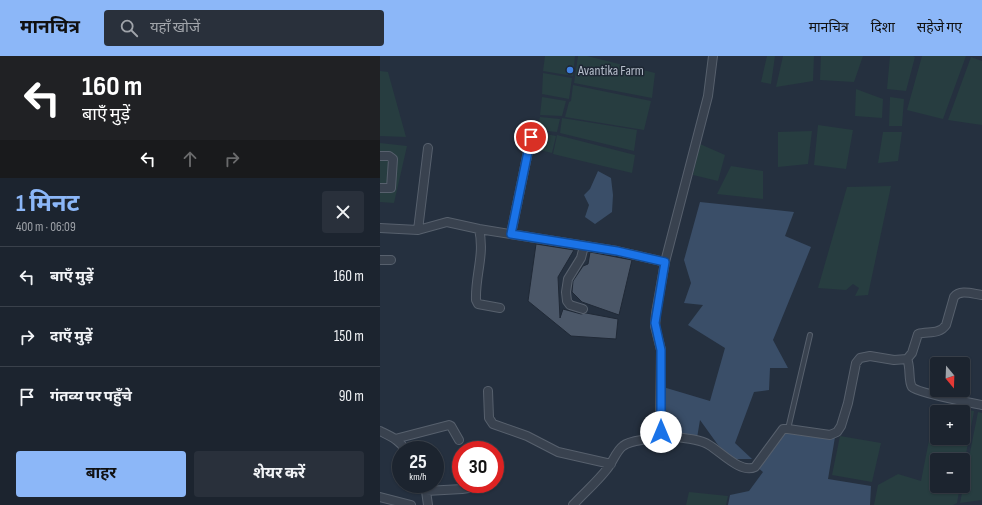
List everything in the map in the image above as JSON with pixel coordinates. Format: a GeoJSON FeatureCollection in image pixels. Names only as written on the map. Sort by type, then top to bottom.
{"type":"FeatureCollection","features":[{"type":"Feature","properties":{"kind":"street"},"geometry":{"type":"LineString","coordinates":[[659,435],[661,432],[661,350],[655,323],[665,262],[704,113],[713,56]]}},
{"type":"Feature","properties":{"kind":"street"},"geometry":{"type":"LineString","coordinates":[[511,234],[531,137]]}},
{"type":"Feature","properties":{"kind":"street"},"geometry":{"type":"LineString","coordinates":[[418,230],[428,148]]}},
{"type":"Feature","properties":{"kind":"street"},"geometry":{"type":"LineString","coordinates":[[380,156],[389,156],[393,159],[391,188],[380,188]]}},
{"type":"Feature","properties":{"kind":"street"},"geometry":{"type":"LineString","coordinates":[[380,228],[418,230],[447,222],[479,229],[617,251],[665,262]]}},
{"type":"Feature","properties":{"kind":"street"},"geometry":{"type":"LineString","coordinates":[[479,229],[482,240],[482,251],[476,300],[478,304],[500,308]]}},
{"type":"Feature","properties":{"kind":"street"},"geometry":{"type":"LineString","coordinates":[[584,246],[581,258],[568,279],[566,292],[567,301],[570,305],[584,309]]}},
{"type":"Feature","properties":{"kind":"street"},"geometry":{"type":"LineString","coordinates":[[380,260],[392,260]]}},
{"type":"Feature","properties":{"kind":"street"},"geometry":{"type":"LineString","coordinates":[[573,505],[611,464],[620,448],[632,441],[659,435],[704,442],[731,461],[751,469],[755,467],[782,430],[788,429],[830,435],[835,433],[841,426],[848,403],[856,363],[860,358],[870,356],[894,360],[907,359],[912,353],[918,334],[937,332],[943,329],[946,325],[954,297],[957,294],[960,292],[982,295]]}},
{"type":"Feature","properties":{"kind":"street"},"geometry":{"type":"LineString","coordinates":[[907,359],[911,385],[914,389],[982,405]]}},
{"type":"Feature","properties":{"kind":"street"},"geometry":{"type":"LineString","coordinates":[[488,390],[489,418],[492,424],[527,436],[558,452],[611,464]]}},
{"type":"Feature","properties":{"kind":"street"},"geometry":{"type":"LineString","coordinates":[[395,439],[449,425],[451,426],[458,440]]}},
{"type":"Feature","properties":{"kind":"street"},"geometry":{"type":"LineString","coordinates":[[380,431],[397,441]]}},
{"type":"Feature","properties":{"kind":"street"},"geometry":{"type":"LineString","coordinates":[[426,493],[428,505]]}},
{"type":"Feature","properties":{"kind":"street"},"geometry":{"type":"LineString","coordinates":[[380,496],[411,505]]}},
{"type":"Feature","properties":{"kind":"lane"},"geometry":{"type":"LineString","coordinates":[[788,429],[810,334]]}},
{"type":"Feature","properties":{"kind":"green space"},"geometry":{"type":"Polygon","coordinates":[[[545,56],[575,56],[573,76],[543,71],[545,56]]]}},
{"type":"Feature","properties":{"kind":"green space"},"geometry":{"type":"Polygon","coordinates":[[[578,56],[587,56],[655,73],[652,98],[574,83],[578,56]]]}},
{"type":"Feature","properties":{"kind":"green space"},"geometry":{"type":"Polygon","coordinates":[[[767,56],[775,56],[771,84],[761,82],[767,56]]]}},
{"type":"Feature","properties":{"kind":"green space"},"geometry":{"type":"Polygon","coordinates":[[[783,56],[814,56],[813,81],[776,87],[783,56]]]}},
{"type":"Feature","properties":{"kind":"green space"},"geometry":{"type":"Polygon","coordinates":[[[821,56],[863,56],[854,82],[820,80],[821,56]]]}},
{"type":"Feature","properties":{"kind":"green space"},"geometry":{"type":"Polygon","coordinates":[[[890,56],[915,57],[906,91],[887,89],[890,56]]]}},
{"type":"Feature","properties":{"kind":"green space"},"geometry":{"type":"Polygon","coordinates":[[[922,56],[966,56],[943,119],[907,110],[922,56]]]}},
{"type":"Feature","properties":{"kind":"green space"},"geometry":{"type":"Polygon","coordinates":[[[971,57],[982,61],[982,125],[948,120],[971,57]]]}},
{"type":"Feature","properties":{"kind":"green space"},"geometry":{"type":"Polygon","coordinates":[[[380,71],[388,72],[406,137],[380,136],[380,71]]]}},
{"type":"Feature","properties":{"kind":"green space"},"geometry":{"type":"Polygon","coordinates":[[[543,73],[572,78],[569,99],[542,94],[543,73]]]}},
{"type":"Feature","properties":{"kind":"green space"},"geometry":{"type":"Polygon","coordinates":[[[573,85],[651,101],[644,130],[565,117],[569,102],[571,101],[573,85]]]}},
{"type":"Feature","properties":{"kind":"green space"},"geometry":{"type":"Polygon","coordinates":[[[856,89],[883,99],[882,118],[855,116],[856,89]]]}},
{"type":"Feature","properties":{"kind":"green space"},"geometry":{"type":"Polygon","coordinates":[[[542,97],[566,101],[562,116],[540,115],[542,97]]]}},
{"type":"Feature","properties":{"kind":"green space"},"geometry":{"type":"Polygon","coordinates":[[[890,97],[904,99],[902,126],[889,126],[890,97]]]}},
{"type":"Feature","properties":{"kind":"green space"},"geometry":{"type":"Polygon","coordinates":[[[540,117],[560,119],[557,132],[537,130],[540,117]]]}},
{"type":"Feature","properties":{"kind":"green space"},"geometry":{"type":"Polygon","coordinates":[[[562,118],[637,130],[634,151],[560,133],[562,118]]]}},
{"type":"Feature","properties":{"kind":"green space"},"geometry":{"type":"Polygon","coordinates":[[[818,125],[853,130],[846,169],[814,165],[818,125]]]}},
{"type":"Feature","properties":{"kind":"green space"},"geometry":{"type":"Polygon","coordinates":[[[812,131],[808,164],[778,167],[778,132],[812,131]]]}},
{"type":"Feature","properties":{"kind":"green space"},"geometry":{"type":"Polygon","coordinates":[[[536,132],[556,136],[552,153],[531,148],[536,132]]]}},
{"type":"Feature","properties":{"kind":"green space"},"geometry":{"type":"Polygon","coordinates":[[[883,132],[902,132],[898,161],[878,163],[883,132]]]}},
{"type":"Feature","properties":{"kind":"green space"},"geometry":{"type":"Polygon","coordinates":[[[557,135],[635,155],[632,173],[553,154],[557,135]]]}},
{"type":"Feature","properties":{"kind":"green space"},"geometry":{"type":"Polygon","coordinates":[[[380,143],[407,146],[394,203],[380,202],[380,143]]]}},
{"type":"Feature","properties":{"kind":"green space"},"geometry":{"type":"Polygon","coordinates":[[[700,144],[725,155],[718,181],[693,175],[700,144]]]}},
{"type":"Feature","properties":{"kind":"green space"},"geometry":{"type":"Polygon","coordinates":[[[731,166],[763,171],[763,199],[717,194],[731,166]]]}},
{"type":"Feature","properties":{"kind":"green space"},"geometry":{"type":"Polygon","coordinates":[[[891,186],[868,295],[855,296],[859,288],[853,284],[846,290],[818,288],[847,187],[891,186]]]}},
{"type":"Feature","properties":{"kind":"green space"},"geometry":{"type":"Polygon","coordinates":[[[970,410],[974,411],[970,432],[970,410]]]}},
{"type":"Feature","properties":{"kind":"green space"},"geometry":{"type":"Polygon","coordinates":[[[978,412],[982,413],[982,500],[960,503],[962,493],[970,493],[970,453],[978,412]]]}},
{"type":"Feature","properties":{"kind":"green space"},"geometry":{"type":"Polygon","coordinates":[[[930,435],[930,445],[968,445],[966,453],[930,453],[930,493],[959,493],[957,503],[953,505],[874,505],[878,485],[898,474],[921,481],[930,435]]]}},
{"type":"Feature","properties":{"kind":"green space"},"geometry":{"type":"Polygon","coordinates":[[[840,436],[881,443],[872,482],[832,475],[840,436]]]}},
{"type":"Feature","properties":{"kind":"green space"},"geometry":{"type":"Polygon","coordinates":[[[689,492],[728,496],[726,505],[686,505],[689,492]]]}},
{"type":"Feature","properties":{"kind":"water"},"geometry":{"type":"Polygon","coordinates":[[[598,171],[611,178],[613,195],[612,212],[595,224],[585,217],[589,205],[584,195],[590,189],[598,171]]]}},
{"type":"Feature","properties":{"kind":"water"},"geometry":{"type":"Polygon","coordinates":[[[700,202],[794,212],[785,236],[811,247],[773,340],[788,368],[770,368],[769,390],[754,392],[735,443],[752,459],[732,459],[718,445],[700,420],[697,438],[664,429],[663,387],[710,401],[725,348],[688,325],[703,305],[684,303],[691,283],[684,260],[700,202]]]}},
{"type":"Feature","properties":{"kind":"water"},"geometry":{"type":"Polygon","coordinates":[[[783,430],[835,437],[828,479],[871,486],[870,505],[728,505],[730,495],[749,491],[763,472],[757,467],[783,430]]]}},
{"type":"Feature","properties":{"kind":"building"},"geometry":{"type":"Polygon","coordinates":[[[536,244],[574,250],[558,277],[560,318],[563,309],[581,314],[586,313],[618,319],[616,339],[571,336],[528,301],[536,244]]]}},
{"type":"Feature","properties":{"kind":"building"},"geometry":{"type":"Polygon","coordinates":[[[590,252],[632,260],[619,315],[582,302],[572,292],[573,281],[583,266],[588,264],[590,252]]]}},
{"type":"Feature","properties":{"kind":"place","name":"Avantika Farm"},"geometry":{"type":"Point","coordinates":[570,70]}},
{"type":"Feature","properties":{"kind":"route"},"geometry":{"type":"LineString","coordinates":[[531,137],[511,234],[617,251],[665,262],[655,323],[661,350],[661,432]]}}]}
